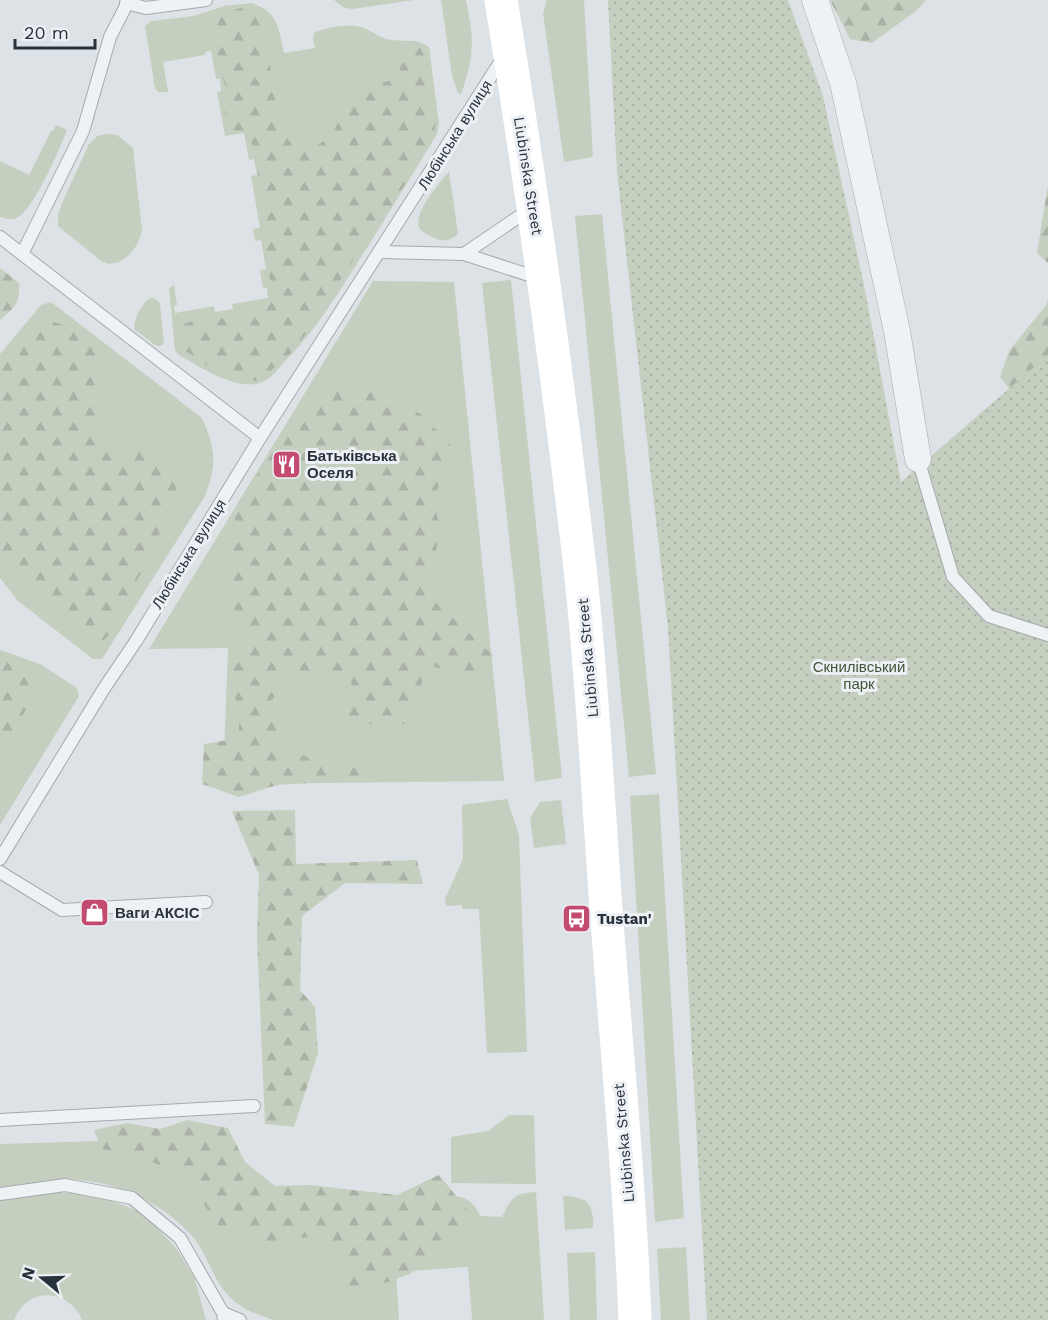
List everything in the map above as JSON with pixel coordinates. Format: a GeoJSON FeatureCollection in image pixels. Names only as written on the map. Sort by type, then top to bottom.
{"type":"FeatureCollection","features":[{"type":"Feature","properties":{"kind":"main road","name":"Liubinska Street"},"geometry":{"type":"LineString","coordinates":[[501,0],[544,280],[580,571],[599,784],[606,917],[632,1236],[635,1320]]}},
{"type":"Feature","properties":{"kind":"street"},"geometry":{"type":"LineString","coordinates":[[815,0],[843,83],[897,331],[918,459]]}},
{"type":"Feature","properties":{"kind":"lane"},"geometry":{"type":"LineString","coordinates":[[22,254],[83,130],[110,38],[128,2],[146,8],[206,0]]}},
{"type":"Feature","properties":{"kind":"lane","name":"Любінська вулиця"},"geometry":{"type":"LineString","coordinates":[[0,859],[260,438],[381,252],[509,48]]}},
{"type":"Feature","properties":{"kind":"lane"},"geometry":{"type":"LineString","coordinates":[[464,254],[532,208]]}},
{"type":"Feature","properties":{"kind":"lane"},"geometry":{"type":"LineString","coordinates":[[0,237],[260,438]]}},
{"type":"Feature","properties":{"kind":"lane"},"geometry":{"type":"LineString","coordinates":[[381,252],[464,254],[544,280]]}},
{"type":"Feature","properties":{"kind":"lane"},"geometry":{"type":"LineString","coordinates":[[918,459],[953,577],[989,616],[1048,635]]}},
{"type":"Feature","properties":{"kind":"lane"},"geometry":{"type":"LineString","coordinates":[[0,872],[62,910],[206,902]]}},
{"type":"Feature","properties":{"kind":"lane"},"geometry":{"type":"LineString","coordinates":[[0,1120],[254,1106]]}},
{"type":"Feature","properties":{"kind":"lane"},"geometry":{"type":"LineString","coordinates":[[0,1194],[64,1185],[132,1198],[180,1238],[223,1316],[240,1320]]}},
{"type":"Feature","properties":{"kind":"green space"},"geometry":{"type":"Polygon","coordinates":[[[334,0],[414,0],[352,9],[343,7],[334,0]]]}},
{"type":"Feature","properties":{"kind":"green space"},"geometry":{"type":"Polygon","coordinates":[[[441,0],[466,0],[472,47],[469,68],[461,94],[458,93],[452,76],[441,0]]]}},
{"type":"Feature","properties":{"kind":"green space"},"geometry":{"type":"Polygon","coordinates":[[[547,0],[584,0],[593,157],[564,162],[543,13],[547,0]]]}},
{"type":"Feature","properties":{"kind":"green space","name":"Скнилівський парк"},"geometry":{"type":"Polygon","coordinates":[[[608,0],[788,0],[823,96],[865,290],[901,482],[1048,355],[1048,1320],[707,1320],[668,628],[617,171],[608,0]]]}},
{"type":"Feature","properties":{"kind":"green space"},"geometry":{"type":"Polygon","coordinates":[[[830,0],[926,0],[916,11],[872,43],[850,39],[830,0]]]}},
{"type":"Feature","properties":{"kind":"green space"},"geometry":{"type":"Polygon","coordinates":[[[252,3],[267,11],[276,22],[284,53],[315,48],[313,37],[315,32],[347,26],[360,27],[388,39],[415,41],[429,47],[439,124],[437,134],[316,326],[270,378],[254,384],[244,384],[232,382],[209,372],[179,355],[175,350],[169,288],[174,285],[177,305],[174,306],[175,313],[214,306],[215,312],[233,309],[232,304],[268,298],[267,288],[263,288],[260,270],[266,269],[261,240],[255,241],[253,229],[260,228],[251,176],[257,175],[254,159],[249,160],[244,133],[225,136],[217,92],[221,91],[220,79],[216,79],[211,51],[205,52],[205,55],[163,62],[168,92],[158,92],[155,88],[145,26],[151,21],[194,16],[224,6],[252,3]]]}},
{"type":"Feature","properties":{"kind":"green space"},"geometry":{"type":"Polygon","coordinates":[[[241,8],[257,12],[265,25],[275,104],[283,133],[293,146],[308,151],[323,141],[337,125],[343,100],[392,80],[400,71],[396,56],[404,47],[419,46],[424,55],[436,124],[431,141],[371,240],[356,254],[346,273],[334,287],[314,324],[291,353],[259,381],[236,380],[219,373],[184,350],[178,338],[182,324],[212,317],[242,321],[265,310],[273,294],[267,264],[265,215],[258,193],[258,172],[253,146],[245,132],[234,131],[225,114],[223,98],[225,84],[218,69],[218,33],[212,24],[219,14],[241,8]]]}},
{"type":"Feature","properties":{"kind":"green space"},"geometry":{"type":"Polygon","coordinates":[[[56,125],[67,130],[32,202],[18,217],[7,219],[0,217],[0,161],[29,175],[56,125]]]}},
{"type":"Feature","properties":{"kind":"green space"},"geometry":{"type":"Polygon","coordinates":[[[117,135],[133,148],[142,231],[137,245],[128,256],[119,262],[109,264],[101,261],[58,226],[58,214],[89,144],[97,136],[117,135]]]}},
{"type":"Feature","properties":{"kind":"green space"},"geometry":{"type":"Polygon","coordinates":[[[449,171],[458,234],[451,239],[443,240],[424,232],[418,223],[423,207],[449,171]]]}},
{"type":"Feature","properties":{"kind":"green space"},"geometry":{"type":"Polygon","coordinates":[[[1048,185],[1048,263],[1037,253],[1048,185]]]}},
{"type":"Feature","properties":{"kind":"green space"},"geometry":{"type":"Polygon","coordinates":[[[602,214],[656,774],[629,777],[575,216],[602,214]]]}},
{"type":"Feature","properties":{"kind":"green space"},"geometry":{"type":"Polygon","coordinates":[[[0,268],[19,283],[19,296],[16,304],[0,320],[0,268]]]}},
{"type":"Feature","properties":{"kind":"green space"},"geometry":{"type":"Polygon","coordinates":[[[511,280],[562,778],[535,782],[482,283],[511,280]]]}},
{"type":"Feature","properties":{"kind":"green space"},"geometry":{"type":"Polygon","coordinates":[[[373,281],[454,282],[504,781],[223,784],[228,648],[149,649],[373,281]]]}},
{"type":"Feature","properties":{"kind":"green space"},"geometry":{"type":"Polygon","coordinates":[[[1048,296],[1048,366],[1015,396],[1000,377],[1009,351],[1047,304],[1048,296]]]}},
{"type":"Feature","properties":{"kind":"green space"},"geometry":{"type":"Polygon","coordinates":[[[150,298],[160,303],[164,344],[160,346],[155,345],[134,329],[139,312],[150,298]]]}},
{"type":"Feature","properties":{"kind":"green space"},"geometry":{"type":"Polygon","coordinates":[[[51,302],[202,418],[212,448],[212,474],[205,496],[102,659],[93,659],[18,601],[0,578],[0,354],[41,305],[51,302]]]}},
{"type":"Feature","properties":{"kind":"green space"},"geometry":{"type":"Polygon","coordinates":[[[54,322],[83,337],[98,358],[102,384],[100,429],[103,442],[114,451],[129,447],[156,450],[172,463],[178,483],[150,560],[131,589],[113,632],[104,640],[92,642],[62,618],[55,616],[0,566],[0,370],[12,349],[39,323],[54,322]]]}},
{"type":"Feature","properties":{"kind":"green space"},"geometry":{"type":"Polygon","coordinates":[[[336,390],[377,393],[421,414],[456,451],[433,497],[440,529],[428,595],[493,655],[479,674],[455,674],[429,665],[404,724],[365,724],[335,718],[338,702],[352,694],[351,679],[325,673],[290,671],[270,704],[283,748],[310,758],[373,770],[388,778],[277,785],[239,797],[202,784],[204,744],[239,738],[239,712],[230,678],[245,640],[234,608],[230,557],[237,504],[309,400],[336,390]]]}},
{"type":"Feature","properties":{"kind":"green space"},"geometry":{"type":"Polygon","coordinates":[[[0,650],[40,664],[77,688],[79,696],[0,825],[0,650]]]}},
{"type":"Feature","properties":{"kind":"green space"},"geometry":{"type":"Polygon","coordinates":[[[0,662],[18,666],[32,678],[30,703],[0,752],[0,662]]]}},
{"type":"Feature","properties":{"kind":"green space"},"geometry":{"type":"Polygon","coordinates":[[[659,794],[684,1218],[655,1222],[630,796],[659,794]]]}},
{"type":"Feature","properties":{"kind":"green space"},"geometry":{"type":"Polygon","coordinates":[[[507,799],[519,835],[527,1052],[487,1053],[479,909],[462,909],[462,905],[446,906],[445,899],[463,859],[462,805],[507,799]]]}},
{"type":"Feature","properties":{"kind":"green space"},"geometry":{"type":"Polygon","coordinates":[[[561,800],[566,844],[534,848],[530,818],[540,802],[561,800]]]}},
{"type":"Feature","properties":{"kind":"green space"},"geometry":{"type":"Polygon","coordinates":[[[295,810],[296,864],[417,860],[423,884],[345,883],[302,916],[300,990],[315,1007],[318,1053],[294,1127],[265,1124],[257,937],[259,875],[232,811],[295,810]]]}},
{"type":"Feature","properties":{"kind":"green space"},"geometry":{"type":"Polygon","coordinates":[[[509,1115],[534,1115],[536,1184],[451,1183],[451,1137],[488,1131],[509,1115]]]}},
{"type":"Feature","properties":{"kind":"green space"},"geometry":{"type":"Polygon","coordinates":[[[187,1120],[228,1128],[245,1162],[275,1186],[310,1185],[397,1195],[439,1175],[467,1209],[449,1243],[410,1274],[352,1295],[340,1251],[316,1236],[286,1240],[267,1252],[253,1233],[221,1230],[201,1200],[189,1174],[126,1154],[102,1149],[94,1130],[127,1123],[160,1129],[187,1120]]]}},
{"type":"Feature","properties":{"kind":"green space"},"geometry":{"type":"Polygon","coordinates":[[[116,1142],[212,1185],[294,1233],[357,1242],[447,1195],[467,1200],[475,1206],[480,1216],[502,1217],[514,1198],[536,1192],[544,1320],[472,1320],[468,1267],[396,1272],[399,1320],[273,1320],[242,1307],[234,1301],[216,1278],[202,1250],[191,1235],[166,1212],[135,1195],[102,1184],[69,1180],[0,1187],[0,1144],[116,1142]]]}},
{"type":"Feature","properties":{"kind":"green space"},"geometry":{"type":"Polygon","coordinates":[[[56,1192],[97,1195],[141,1212],[176,1248],[194,1277],[206,1320],[82,1320],[71,1305],[55,1296],[46,1295],[28,1301],[14,1320],[0,1320],[0,1198],[56,1192]]]}},
{"type":"Feature","properties":{"kind":"green space"},"geometry":{"type":"Polygon","coordinates":[[[563,1196],[578,1198],[587,1203],[592,1213],[593,1228],[565,1230],[563,1196]]]}},
{"type":"Feature","properties":{"kind":"green space"},"geometry":{"type":"Polygon","coordinates":[[[686,1247],[690,1320],[661,1320],[657,1249],[686,1247]]]}},
{"type":"Feature","properties":{"kind":"green space"},"geometry":{"type":"Polygon","coordinates":[[[595,1252],[597,1320],[570,1320],[567,1253],[595,1252]]]}},
{"type":"Feature","properties":{"kind":"place","name":"Батьківська Оселя"},"geometry":{"type":"Point","coordinates":[286,465]}},
{"type":"Feature","properties":{"kind":"place","name":"Ваги АКСІС"},"geometry":{"type":"Point","coordinates":[94,913]}},
{"type":"Feature","properties":{"kind":"place","name":"Tustan'"},"geometry":{"type":"Point","coordinates":[576,919]}}]}
